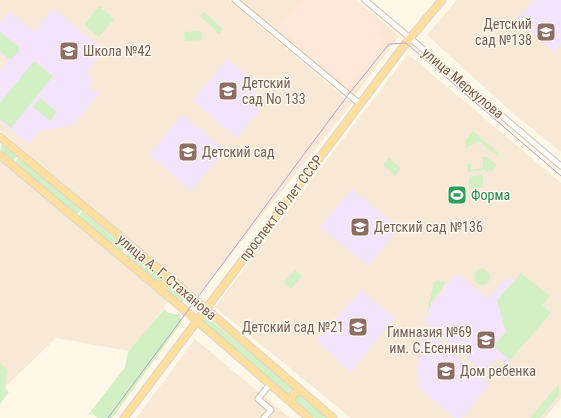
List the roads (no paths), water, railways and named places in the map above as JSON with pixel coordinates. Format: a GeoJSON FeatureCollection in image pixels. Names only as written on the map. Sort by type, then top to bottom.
{"type":"FeatureCollection","features":[{"type":"Feature","properties":{"kind":"main road","name":"проспект 60 лет СССР"},"geometry":{"type":"LineString","coordinates":[[124,418],[205,308],[410,38],[442,0]]}},
{"type":"Feature","properties":{"kind":"main road","name":"улица А. Г. Стаханова"},"geometry":{"type":"LineString","coordinates":[[0,137],[164,273],[334,418]]}},
{"type":"Feature","properties":{"kind":"main road","name":"улица А. Г. Стаханова"},"geometry":{"type":"LineString","coordinates":[[0,154],[309,418]]}},
{"type":"Feature","properties":{"kind":"main road"},"geometry":{"type":"LineString","coordinates":[[126,261],[124,252],[126,249],[134,248]]}},
{"type":"Feature","properties":{"kind":"main road"},"geometry":{"type":"LineString","coordinates":[[154,284],[160,286],[164,285],[166,280],[164,273]]}},
{"type":"Feature","properties":{"kind":"main road"},"geometry":{"type":"LineString","coordinates":[[291,402],[293,394],[301,390]]}},
{"type":"Feature","properties":{"kind":"street"},"geometry":{"type":"LineString","coordinates":[[235,0],[360,104]]}},
{"type":"Feature","properties":{"kind":"street","name":"улица Меркулова"},"geometry":{"type":"LineString","coordinates":[[365,0],[561,166]]}},
{"type":"Feature","properties":{"kind":"street"},"geometry":{"type":"LineString","coordinates":[[264,418],[271,410],[258,398],[270,384]]}},
{"type":"Feature","properties":{"kind":"tram line"},"geometry":{"type":"LineString","coordinates":[[108,418],[348,95],[389,44],[406,43],[561,176]]}},
{"type":"Feature","properties":{"kind":"place","name":"Детский сад №138"},"geometry":{"type":"Point","coordinates":[546,32]}},
{"type":"Feature","properties":{"kind":"place","name":"Школа №42"},"geometry":{"type":"Point","coordinates":[69,51]}},
{"type":"Feature","properties":{"kind":"place","name":"Детский сад No 133"},"geometry":{"type":"Point","coordinates":[228,91]}},
{"type":"Feature","properties":{"kind":"place","name":"Детский сад"},"geometry":{"type":"Point","coordinates":[188,152]}},
{"type":"Feature","properties":{"kind":"place","name":"Форма"},"geometry":{"type":"Point","coordinates":[457,195]}},
{"type":"Feature","properties":{"kind":"place","name":"Детский сад №136"},"geometry":{"type":"Point","coordinates":[360,227]}},
{"type":"Feature","properties":{"kind":"place","name":"Детский сад №21"},"geometry":{"type":"Point","coordinates":[358,327]}},
{"type":"Feature","properties":{"kind":"place","name":"Гимназия №69 им. С.Есенина"},"geometry":{"type":"Point","coordinates":[486,340]}},
{"type":"Feature","properties":{"kind":"place","name":"Дом ребенка"},"geometry":{"type":"Point","coordinates":[446,371]}}]}
